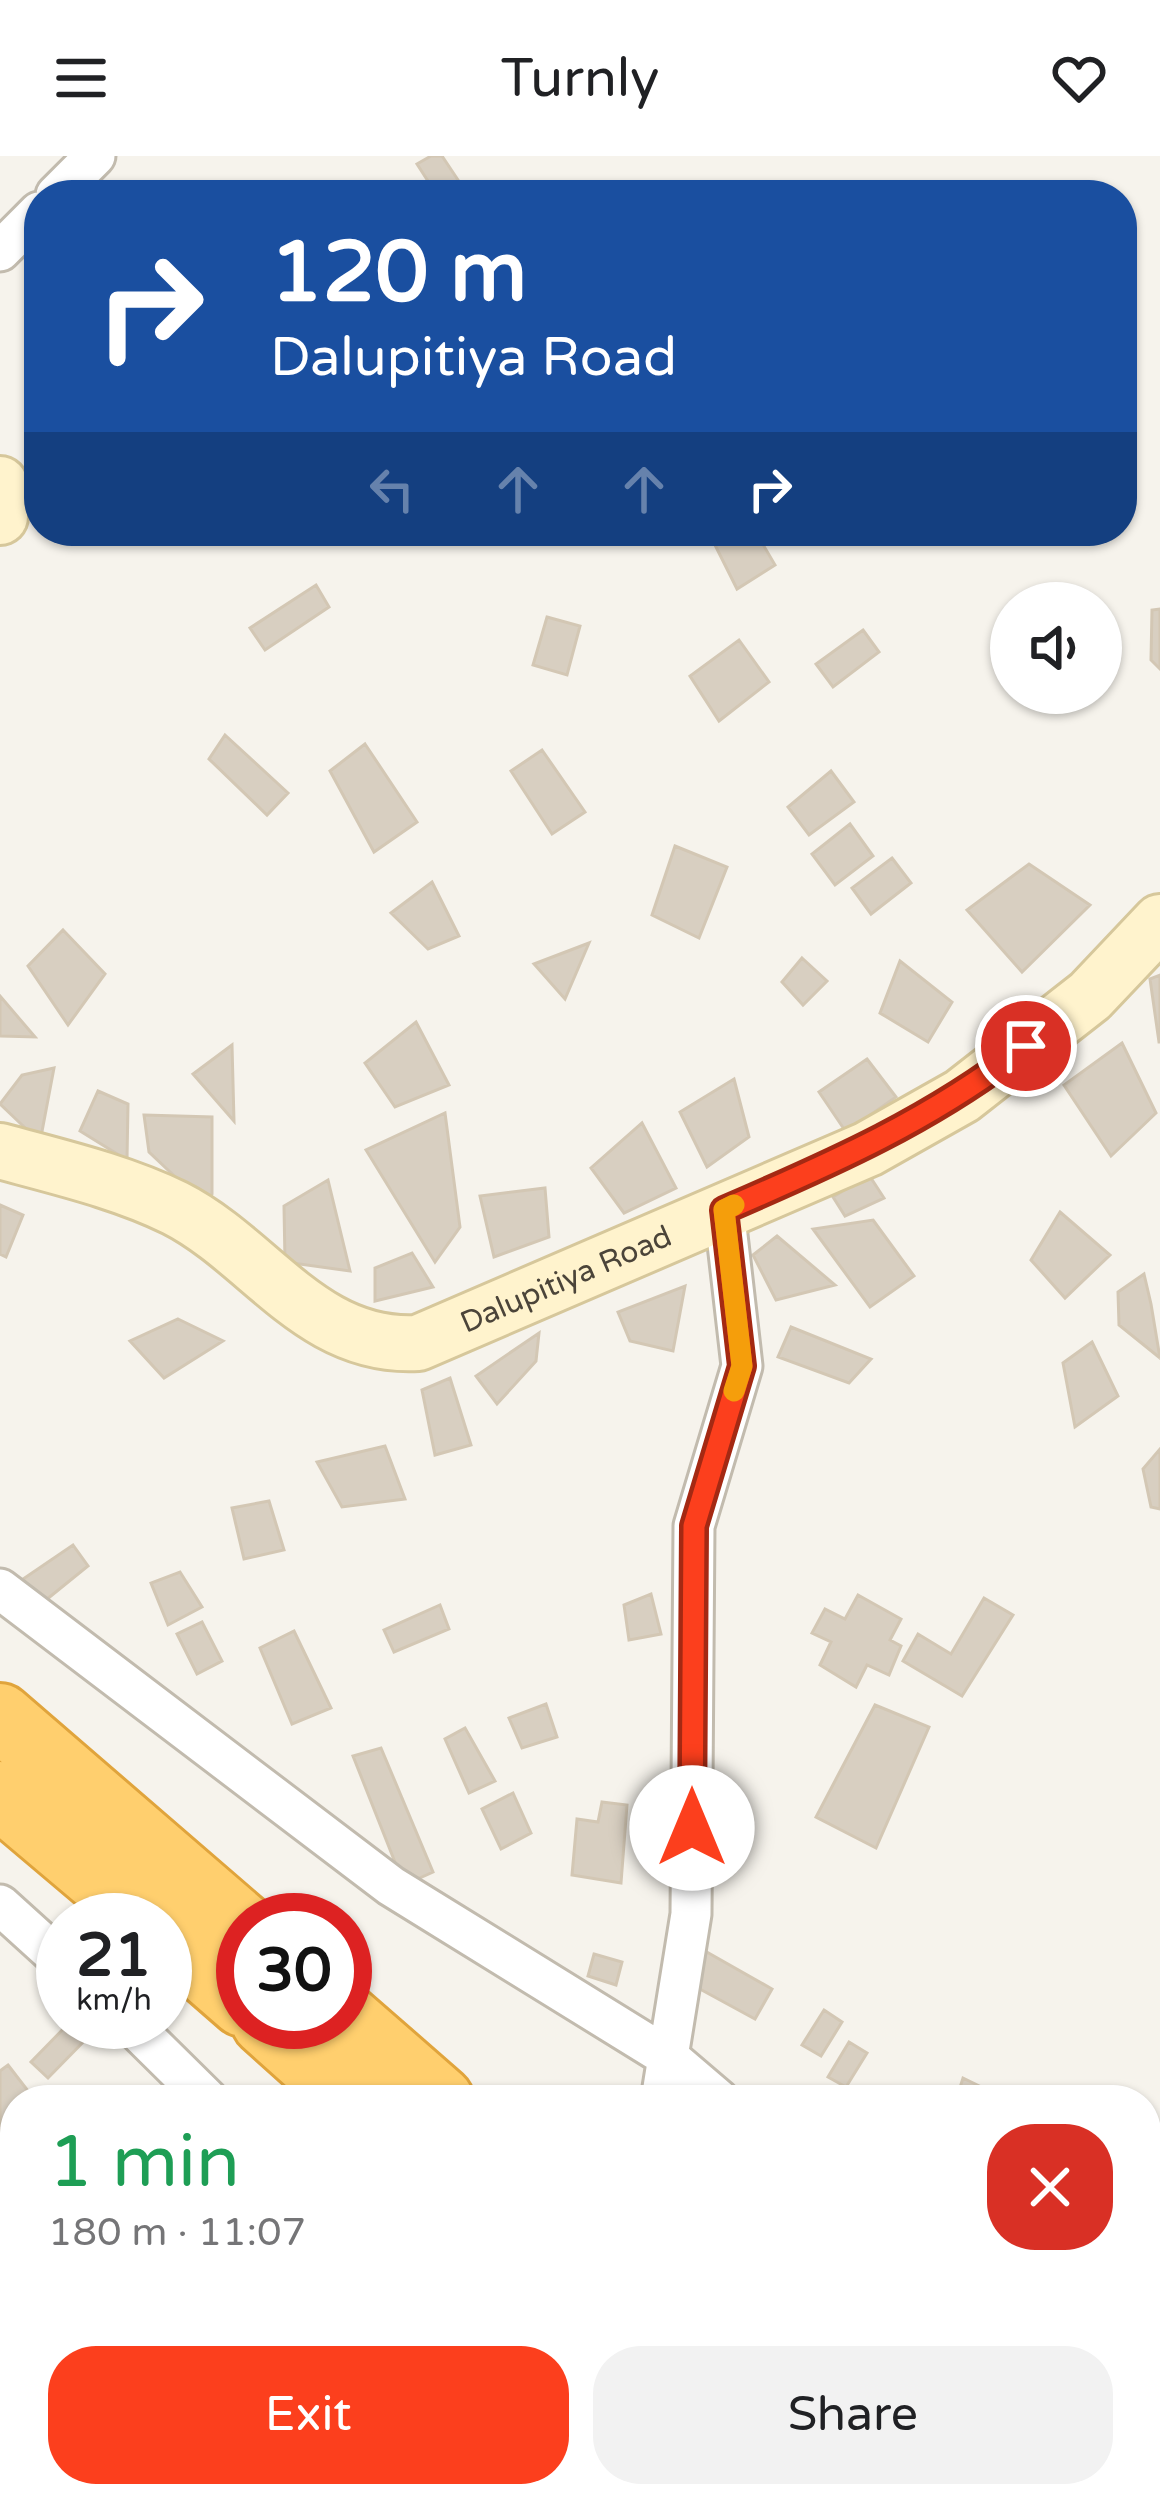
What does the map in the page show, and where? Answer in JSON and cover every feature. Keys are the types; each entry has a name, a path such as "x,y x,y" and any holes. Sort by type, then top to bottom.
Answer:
{"highway":[{"path":"0,1717 216,1904"},
{"path":"0,1795 116,1893"},
{"path":"192,1959 216,1979"},
{"path":"372,2041 423,2085"},
{"path":"295,2049 335,2085"}],"street":[{"path":"71,180 95,156"},
{"path":"0,251 24,227"},
{"path":"0,484 0,517"},
{"name":"Dalupitiya Road","path":"0,1150 110,1182 178,1210 342,1330 378,1345 418,1343 868,1149 962,1096 1090,996 1160,922"},
{"path":"665,2085 692,1914 694,1526 742,1366 724,1210"},
{"path":"0,1589 391,1886 671,2060 701,2085"},
{"path":"0,1905 36,1938"},
{"path":"156,2049 193,2085"}],"building":[{"path":"442,156 458,180 427,180 417,164"},
{"path":"716,546 764,546 775,565 737,589"},
{"path":"316,585 329,607 265,650 250,628"},
{"path":"1160,609 1160,669 1151,660 1152,610"},
{"path":"547,617 580,626 567,675 533,665"},
{"path":"863,630 879,652 833,687 816,664"},
{"path":"739,640 769,682 719,721 690,676"},
{"path":"225,735 288,793 267,815 209,759"},
{"path":"365,744 417,822 374,852 330,771"},
{"path":"542,750 585,812 552,834 511,771"},
{"path":"831,771 854,802 809,835 788,807"},
{"path":"850,824 873,856 835,885 812,854"},
{"path":"675,846 727,867 699,938 652,915"},
{"path":"892,858 911,883 871,914 852,888"},
{"path":"1029,864 1090,905 1022,972 967,910"},
{"path":"432,882 459,936 428,949 391,913"},
{"path":"63,930 105,974 68,1025 28,966"},
{"path":"589,943 565,999 534,964"},
{"path":"802,958 827,981 803,1005 782,982"},
{"path":"900,961 952,1002 928,1042 880,1013"},
{"path":"1160,975 1160,1042 1159,1042 1150,979"},
{"path":"0,996 35,1037 0,1036"},
{"path":"416,1022 449,1085 395,1107 365,1063"},
{"path":"1122,1043 1156,1113 1111,1156 1064,1085"},
{"path":"232,1045 234,1121 193,1074"},
{"path":"867,1059 896,1097 846,1132 819,1092"},
{"path":"54,1068 40,1142 0,1104 22,1075"},
{"path":"734,1079 749,1137 707,1167 680,1112"},
{"path":"98,1091 128,1104 127,1160 80,1131"},
{"path":"445,1113 460,1227 435,1262 366,1150"},
{"path":"144,1115 212,1117 212,1194 204,1204 149,1152"},
{"path":"642,1123 676,1188 624,1213 591,1168"},
{"path":"869,1175 884,1198 845,1216 833,1197"},
{"path":"328,1180 350,1271 285,1262 284,1206"},
{"path":"545,1188 549,1237 494,1257 480,1196"},
{"path":"0,1205 23,1215 6,1257 0,1254"},
{"path":"1060,1212 1110,1255 1065,1298 1031,1260"},
{"path":"873,1220 914,1276 870,1307 813,1229"},
{"path":"777,1236 835,1285 776,1300 753,1255"},
{"path":"412,1253 433,1287 375,1301 375,1268"},
{"path":"1144,1274 1160,1358 1119,1325 1118,1292"},
{"path":"685,1286 673,1351 630,1341 618,1312"},
{"path":"178,1319 223,1341 164,1378 130,1341"},
{"path":"791,1327 871,1359 849,1383 778,1357"},
{"path":"539,1333 536,1361 497,1404 476,1376"},
{"path":"1092,1342 1118,1396 1075,1427 1063,1363"},
{"path":"450,1378 471,1445 435,1455 422,1390"},
{"path":"385,1446 405,1499 342,1507 317,1462"},
{"path":"1160,1449 1160,1509 1151,1507 1143,1469"},
{"path":"269,1501 284,1550 244,1559 232,1508"},
{"path":"73,1545 88,1566 41,1604 23,1579"},
{"path":"180,1572 202,1607 168,1625 151,1583"},
{"path":"651,1594 661,1634 629,1640 624,1605"},
{"path":"858,1595 901,1619 890,1640 901,1646 889,1675 867,1665 856,1687 820,1665 831,1642 812,1633 825,1609 845,1619"},
{"path":"984,1598 1013,1615 962,1696 903,1661 918,1634 951,1654"},
{"path":"440,1605 449,1629 394,1652 384,1630"},
{"path":"202,1622 222,1661 197,1674 177,1634"},
{"path":"294,1631 331,1708 292,1724 260,1648"},
{"path":"546,1704 557,1737 522,1748 509,1718"},
{"path":"875,1705 929,1727 876,1848 816,1817"},
{"path":"465,1728 495,1781 469,1793 445,1739"},
{"path":"381,1748 433,1872 404,1885 353,1756"},
{"path":"513,1793 531,1833 501,1849 482,1809"},
{"path":"602,1802 627,1805 621,1883 572,1875 577,1819 598,1822"},
{"path":"705,1951 772,1989 755,2019 687,1982"},
{"path":"594,1954 622,1962 616,1985 588,1976"},
{"path":"824,2010 842,2022 821,2056 802,2045"},
{"path":"849,2042 867,2053 847,2085 828,2077"},
{"path":"44,2049 76,2049 48,2078 31,2062"},
{"path":"8,2065 23,2085 0,2085 0,2071"}],"slow traffic":[{"path":"734,1205 724,1210 742,1366 734,1391"}],"route":[{"path":"692,1828 694,1526 742,1366 724,1210 868,1149 962,1096 1026,1046"}]}
